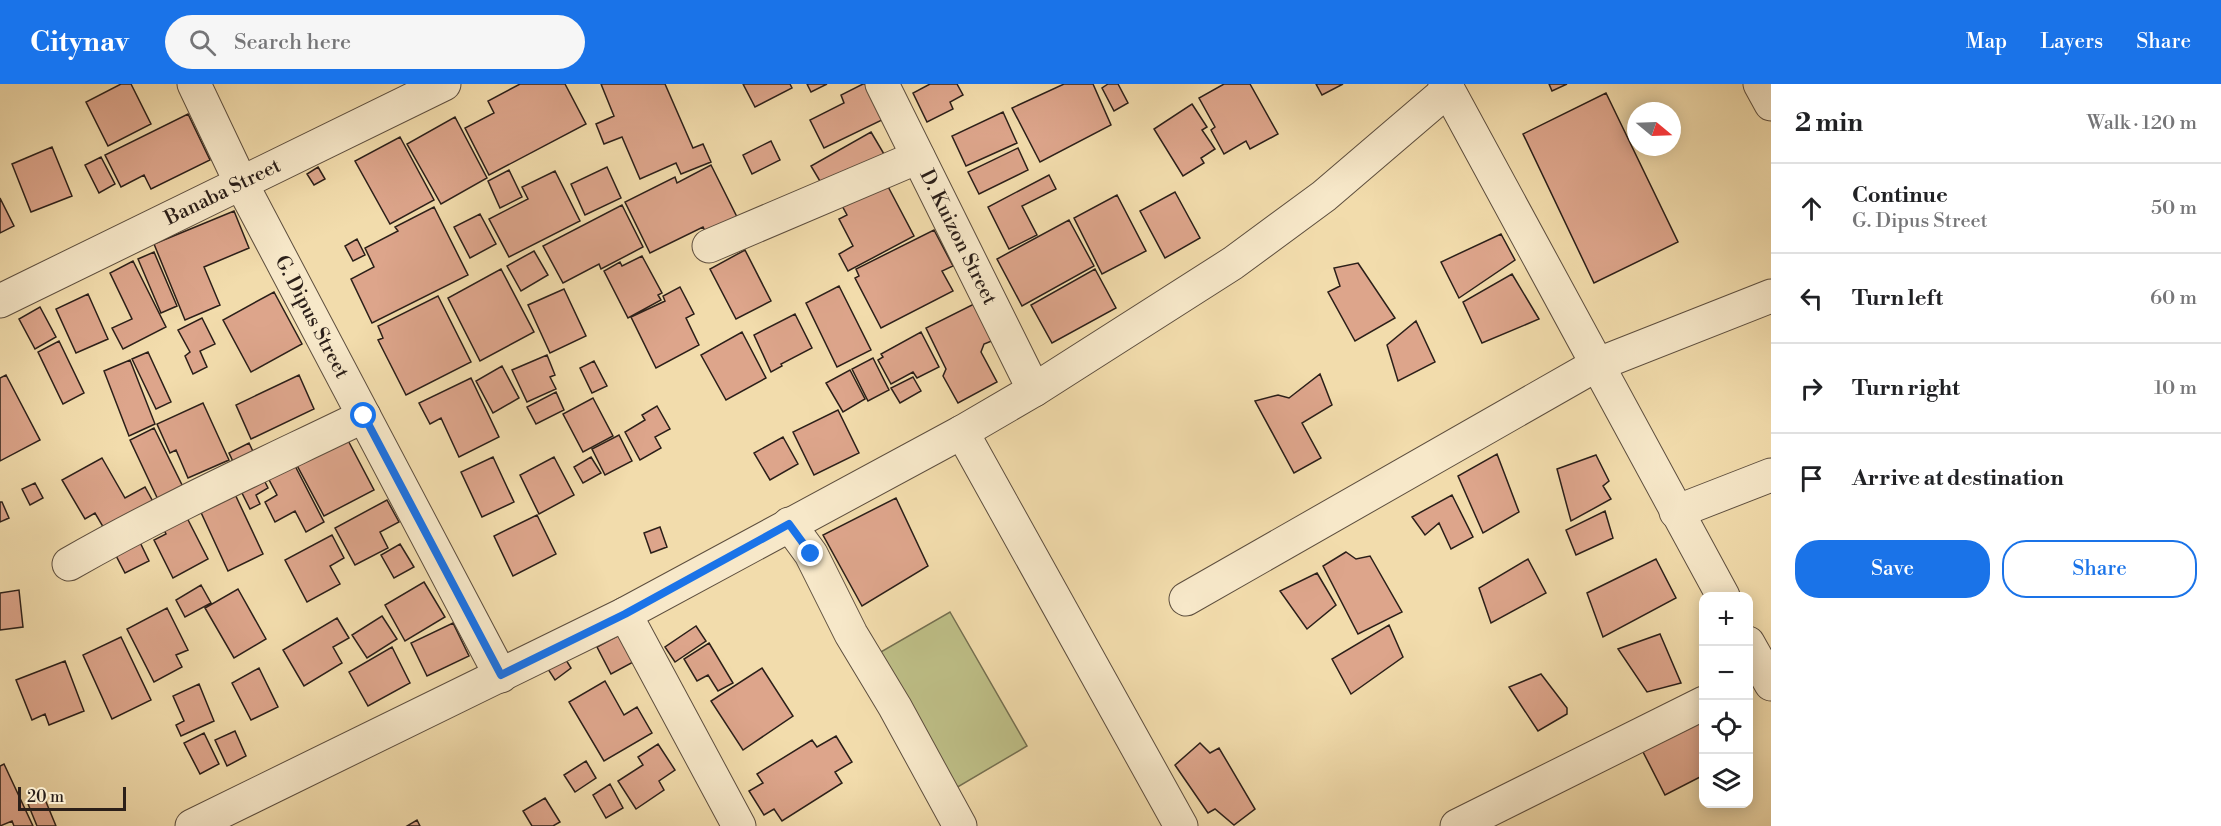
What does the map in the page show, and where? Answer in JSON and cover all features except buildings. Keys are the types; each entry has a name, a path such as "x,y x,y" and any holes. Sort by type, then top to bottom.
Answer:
{"street":[{"name":"G. Dipus Street","path":"194,84 242,183 501,675"},
{"name":"Banaba Street","path":"0,301 444,84"},
{"name":"D. Kuizon Street","path":"882,84 1034,390"},
{"path":"1760,84 1771,104"},
{"path":"192,826 625,614 962,432 1034,390 1251,249 1324,196 1447,87 1720,592"},
{"path":"709,246 918,157"},
{"path":"1186,599 1596,365 1771,296"},
{"path":"69,564 126,531 364,416"},
{"path":"962,432 1181,826"},
{"path":"1676,512 1771,475"},
{"path":"789,524 811,554 851,634 895,707 960,826"},
{"path":"625,614 740,826"},
{"path":"1750,646 1761,679"},
{"path":"1457,826 1699,705"}],"green space":[{"path":"950,612 1027,746 956,788 879,653"}],"route":[{"path":"364,416 501,675 625,614 789,524 811,554"}]}
